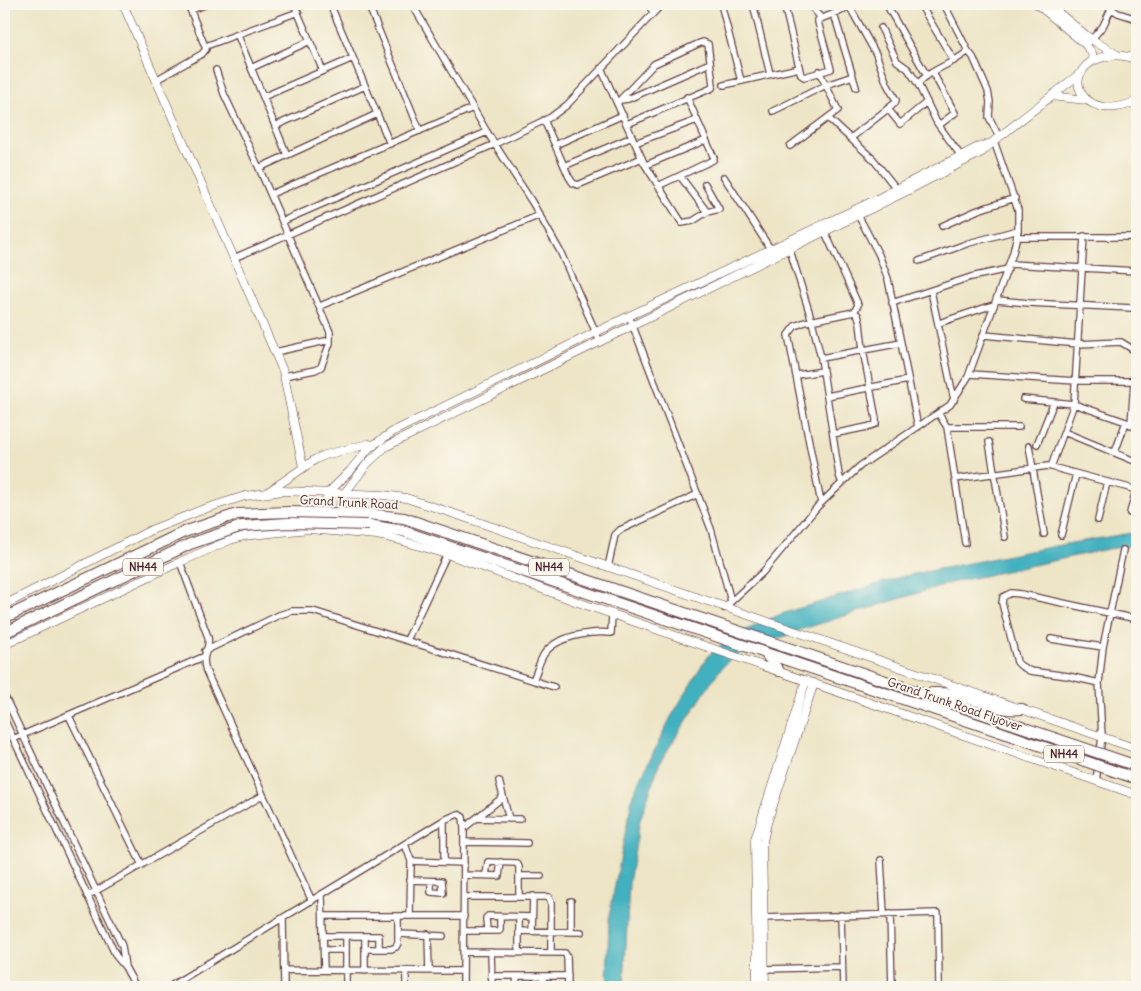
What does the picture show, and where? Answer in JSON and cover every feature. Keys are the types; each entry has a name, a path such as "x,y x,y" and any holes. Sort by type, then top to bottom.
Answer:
{"highway":[{"name":"Grand Trunk Road","path":"4,618 184,532 237,514 288,512 368,514 404,518 921,692"},
{"name":"Grand Trunk Road","path":"4,633 190,544 242,526 288,523 369,525 403,531 765,653"},
{"path":"765,653 779,671"},
{"name":"Grand Trunk Road Flyover","path":"765,653 1137,778"},
{"path":"921,692 950,694 994,706 1014,710 1022,709"},
{"name":"Grand Trunk Road Flyover","path":"921,692 1137,766"}],"street":[{"path":"123,4 275,352 284,376 303,467"},
{"path":"156,80 205,52 206,46 188,4"},
{"path":"191,10 207,4"},
{"path":"294,4 323,71"},
{"path":"330,4 390,144"},
{"path":"368,4 420,131"},
{"path":"412,4 487,132 540,214 560,251 600,342"},
{"path":"648,4 653,12"},
{"path":"234,258 495,144 544,120 567,105 662,4"},
{"path":"722,4 741,81"},
{"path":"753,4 770,74"},
{"path":"784,4 802,77 832,68 818,22 820,18"},
{"path":"809,4 820,18"},
{"path":"886,4 927,76"},
{"path":"920,4 954,61"},
{"path":"724,608 763,572 821,503 842,483 860,466 950,405 970,374 1009,266 1017,233 1018,210 989,117 990,102 988,91 973,56 968,51 944,4"},
{"path":"1037,4 1086,46 1092,53 1094,61"},
{"path":"1048,4 1092,39 1118,55 1136,60"},
{"path":"1104,4 1111,9 1137,19"},
{"path":"820,18 834,14 849,6 876,54 887,84 896,100 888,109 851,138"},
{"path":"1086,46 1103,26 1111,9"},
{"path":"206,46 238,36 298,12"},
{"path":"834,14 856,87"},
{"path":"881,28 897,61 909,70 939,125 961,156"},
{"path":"238,36 287,155"},
{"path":"251,68 310,41"},
{"path":"618,102 654,64 700,43 706,42 708,44 712,88 627,124"},
{"path":"918,84 927,76 968,51"},
{"path":"333,530 344,494 367,464 384,449 788,246 982,152 1098,58 1118,55"},
{"path":"263,97 353,58"},
{"path":"618,102 710,63"},
{"path":"601,68 646,166 682,222 693,222 707,212 719,208 705,184"},
{"path":"724,85 799,68"},
{"path":"216,70 224,94 271,194 329,326 330,340 321,367 284,376"},
{"path":"790,146 828,118 838,108 819,71"},
{"path":"1082,72 1078,86 1086,100"},
{"path":"933,73 955,113 939,125"},
{"path":"773,112 826,85 852,76"},
{"path":"275,126 365,86"},
{"path":"1051,96 1086,100 1112,109 1127,106 1137,101"},
{"path":"658,186 714,160 687,98"},
{"path":"888,109 900,124 927,102"},
{"path":"271,194 473,108"},
{"path":"259,168 377,114"},
{"path":"555,145 623,116"},
{"path":"828,118 873,159 899,192"},
{"path":"544,120 564,166 573,183 578,185 642,158"},
{"path":"636,144 697,120"},
{"path":"282,222 487,132"},
{"path":"564,166 632,137"},
{"path":"646,166 706,140"},
{"path":"314,530 329,492 373,444 394,431 629,316 772,250 825,232 858,216 961,156 995,140"},
{"path":"680,176 707,212"},
{"path":"724,177 772,250"},
{"path":"942,226 984,207 1015,198"},
{"path":"320,306 540,214"},
{"path":"858,216 885,269 918,427"},
{"path":"821,503 788,335 795,326 805,322 854,312 858,305 825,232"},
{"path":"919,261 969,243 1017,233 1137,237"},
{"path":"1051,467 1074,404 1084,236"},
{"path":"788,246 812,321 821,358 839,475 842,483"},
{"path":"892,303 1009,266 1137,271"},
{"path":"931,291 954,400"},
{"path":"939,323 995,303 1132,308"},
{"path":"833,434 876,424 860,322 854,312"},
{"path":"629,316 711,529 731,601"},
{"path":"984,335 1078,344 1121,342 1136,352 1128,423 1116,452"},
{"path":"275,352 330,340"},
{"path":"821,358 901,343"},
{"path":"797,375 823,371"},
{"path":"970,374 1076,381 1133,381"},
{"path":"827,396 908,380"},
{"path":"469,394 473,404"},
{"path":"1023,399 1074,404 1137,428"},
{"path":"1037,444 1054,402"},
{"path":"938,413 947,427 965,543"},
{"path":"947,427 1019,426"},
{"path":"1064,432 1137,462"},
{"path":"989,442 1005,537"},
{"path":"267,493 303,467 325,455 373,444 384,449"},
{"path":"1029,446 1044,534"},
{"path":"955,479 1051,467 1136,490 1130,513"},
{"path":"1061,535 1076,474"},
{"path":"1098,520 1107,482"},
{"path":"4,605 151,530 225,501 244,496 283,491 383,495 406,498 1137,748"},
{"path":"608,567 615,536 620,530 698,494"},
{"path":"4,645 180,562 244,536 333,530 396,539 446,554 612,614 1137,795"},
{"path":"1096,780 1102,737 1099,683 1103,648 1123,550"},
{"path":"407,640 446,554"},
{"path":"180,562 208,637 209,642 204,654 206,671 312,901"},
{"path":"56,579 71,612"},
{"path":"1099,683 1068,676 1030,671 1021,666 1017,662 1002,600 1008,594 1021,594 1137,619"},
{"path":"13,740 204,654 279,615 302,610 319,612 554,687"},
{"path":"534,680 544,654 551,646 567,639 597,632 611,633 612,614"},
{"path":"1051,639 1103,648"},
{"path":"764,987 762,846 810,682"},
{"path":"757,987 754,839 810,682"},
{"path":"4,695 122,946 125,967"},
{"path":"69,716 142,865"},
{"path":"4,719 116,956 125,967 136,987"},
{"path":"33,781 43,776"},
{"path":"499,781 508,819"},
{"path":"87,896 262,796"},
{"path":"464,828 503,797"},
{"path":"169,987 444,820 461,814 464,819 463,987"},
{"path":"477,818 520,819"},
{"path":"444,820 444,861"},
{"path":"56,830 66,826"},
{"path":"464,842 527,843"},
{"path":"404,844 411,861 410,916"},
{"path":"881,860 892,987"},
{"path":"411,861 464,863"},
{"path":"486,875 487,862 518,864 519,896"},
{"path":"464,875 499,876 501,862"},
{"path":"519,876 541,876"},
{"path":"410,880 431,881"},
{"path":"322,894 324,970"},
{"path":"532,932 533,896"},
{"path":"464,897 547,896 551,898 551,952"},
{"path":"571,901 571,932"},
{"path":"763,918 938,913 939,987"},
{"path":"841,915 843,987"},
{"path":"323,916 464,916"},
{"path":"365,949 391,949 396,947 398,916"},
{"path":"487,931 487,917 532,918"},
{"path":"464,931 500,931 500,917"},
{"path":"519,917 519,953"},
{"path":"284,918 284,987"},
{"path":"519,931 581,932"},
{"path":"398,934 443,936"},
{"path":"428,934 429,971"},
{"path":"323,936 379,936 379,949"},
{"path":"346,936 346,987"},
{"path":"365,936 365,971"},
{"path":"324,950 346,950"},
{"path":"464,952 563,953 566,955 568,987"},
{"path":"491,952 492,987"},
{"path":"764,969 842,967"},
{"path":"284,970 463,971"},
{"path":"406,971 406,987"},
{"path":"491,976 568,976"},
{"path":"516,976 516,987"},
{"path":"543,976 543,987"}],"green space":[{"path":"520,979 540,979 540,987 520,987"}],"water":[{"path":"1137,532 1137,545 1108,549 950,583 803,629 741,653 728,661 716,675 660,762 640,820 629,883 624,987 607,987 609,916 633,794 671,717 710,654 733,636 781,614 904,576 1060,545"}]}
